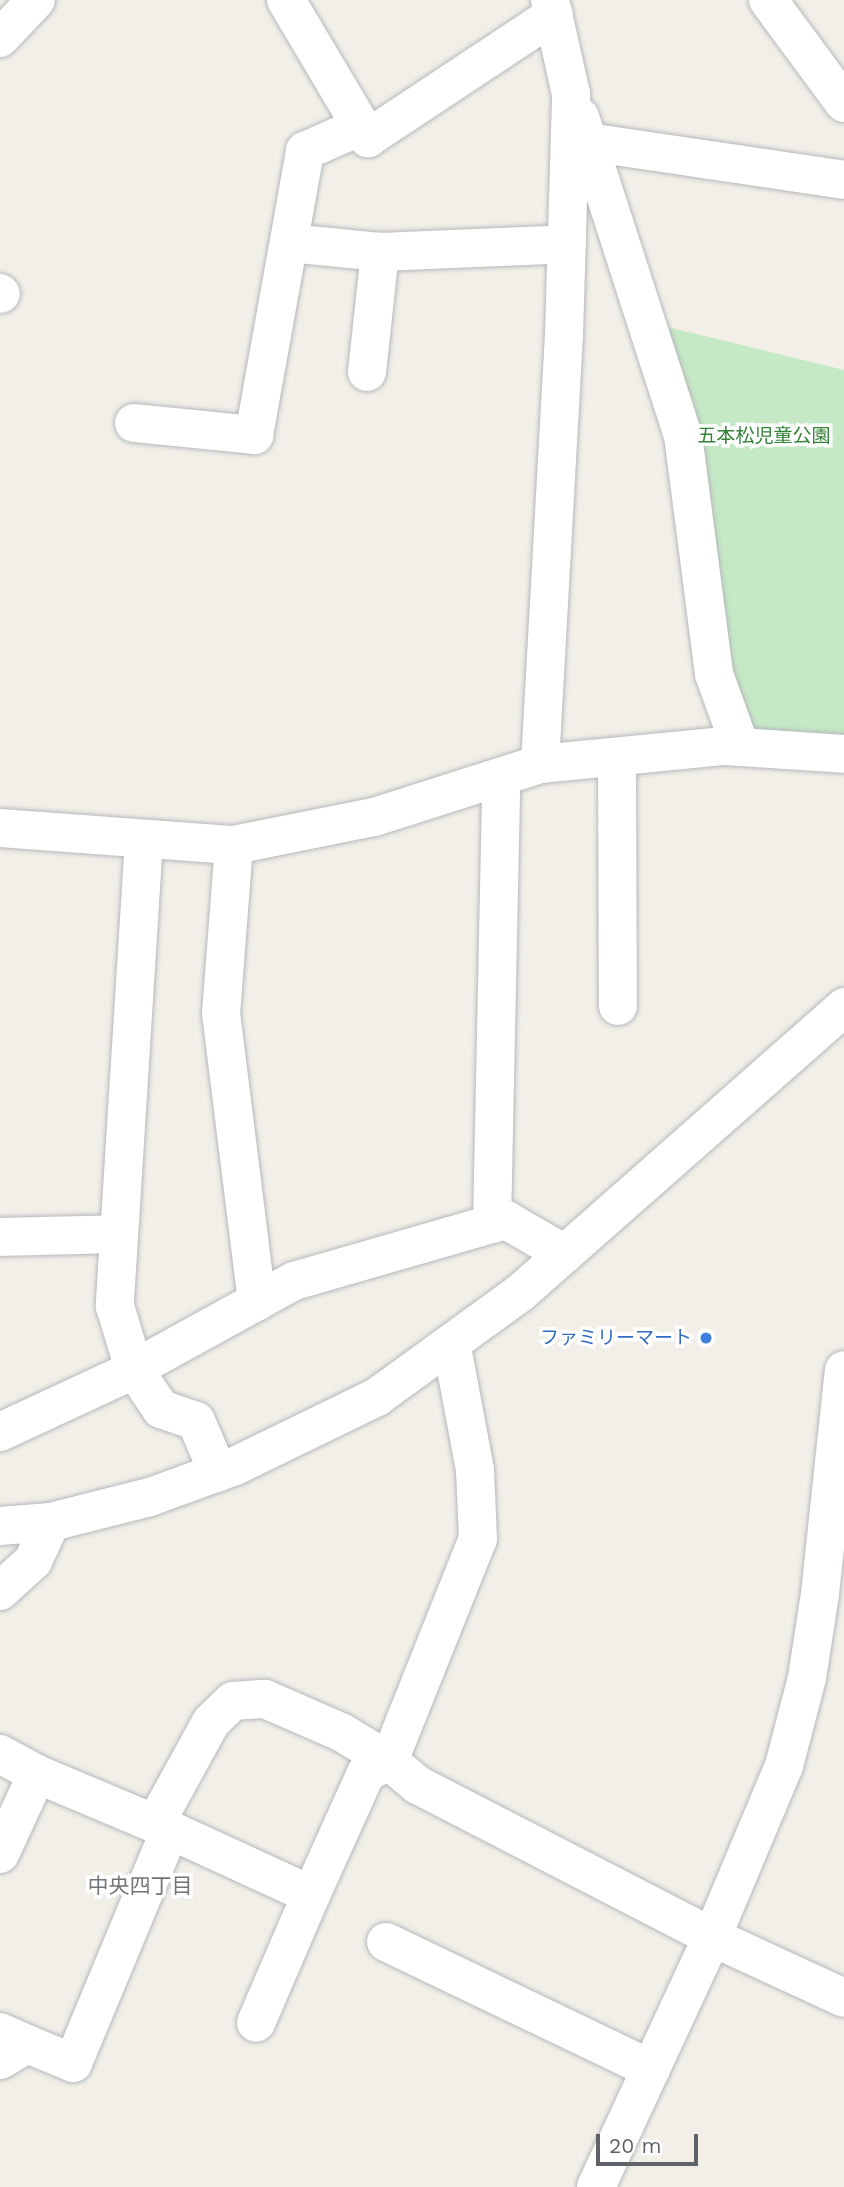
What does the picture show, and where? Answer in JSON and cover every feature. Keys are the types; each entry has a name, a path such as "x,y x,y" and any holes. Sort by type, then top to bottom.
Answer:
{"street":[{"path":"0,38 36,0"},
{"path":"286,0 368,138 552,4 571,94 567,244 540,764"},
{"path":"768,0 844,103"},
{"path":"567,76 683,435 714,674 740,747"},
{"path":"134,423 254,435 305,151 362,126"},
{"path":"588,142 844,180"},
{"path":"289,243 380,252 567,244"},
{"path":"367,372 380,252"},
{"path":"0,828 144,841 234,845 374,817 540,764 740,747 844,754"},
{"path":"617,757 618,1006"},
{"path":"492,1224 502,777"},
{"path":"144,841 115,1306 134,1369 161,1409 196,1421 218,1472"},
{"path":"234,845 221,1013 257,1302"},
{"path":"0,1526 51,1522 150,1497 218,1472 377,1397 452,1347 565,1254 844,1006"},
{"path":"0,1432 134,1369 294,1281 506,1220 565,1254"},
{"path":"0,1237 119,1234"},
{"path":"256,2023 366,1773 389,1761 478,1539 475,1470 452,1347"},
{"path":"597,2187 712,1937 784,1766 807,1678 844,1370"},
{"path":"0,1591 33,1561 51,1522"},
{"path":"9,2046 73,2063 163,1827 211,1722 233,1701 265,1699 341,1732 389,1761 418,1785 712,1937 844,1998"},
{"path":"0,1754 37,1774 163,1827 311,1895"},
{"path":"0,1854 37,1774"},
{"path":"386,1942 651,2069"}],"green space":[{"name":"五本松児童公園","path":"643,321 844,370 844,754 740,746"}],"place":[{"name":"ファミリーマート","path":"706,1338"}],"district":[{"name":"中央四丁目","path":"140,1886"}]}
